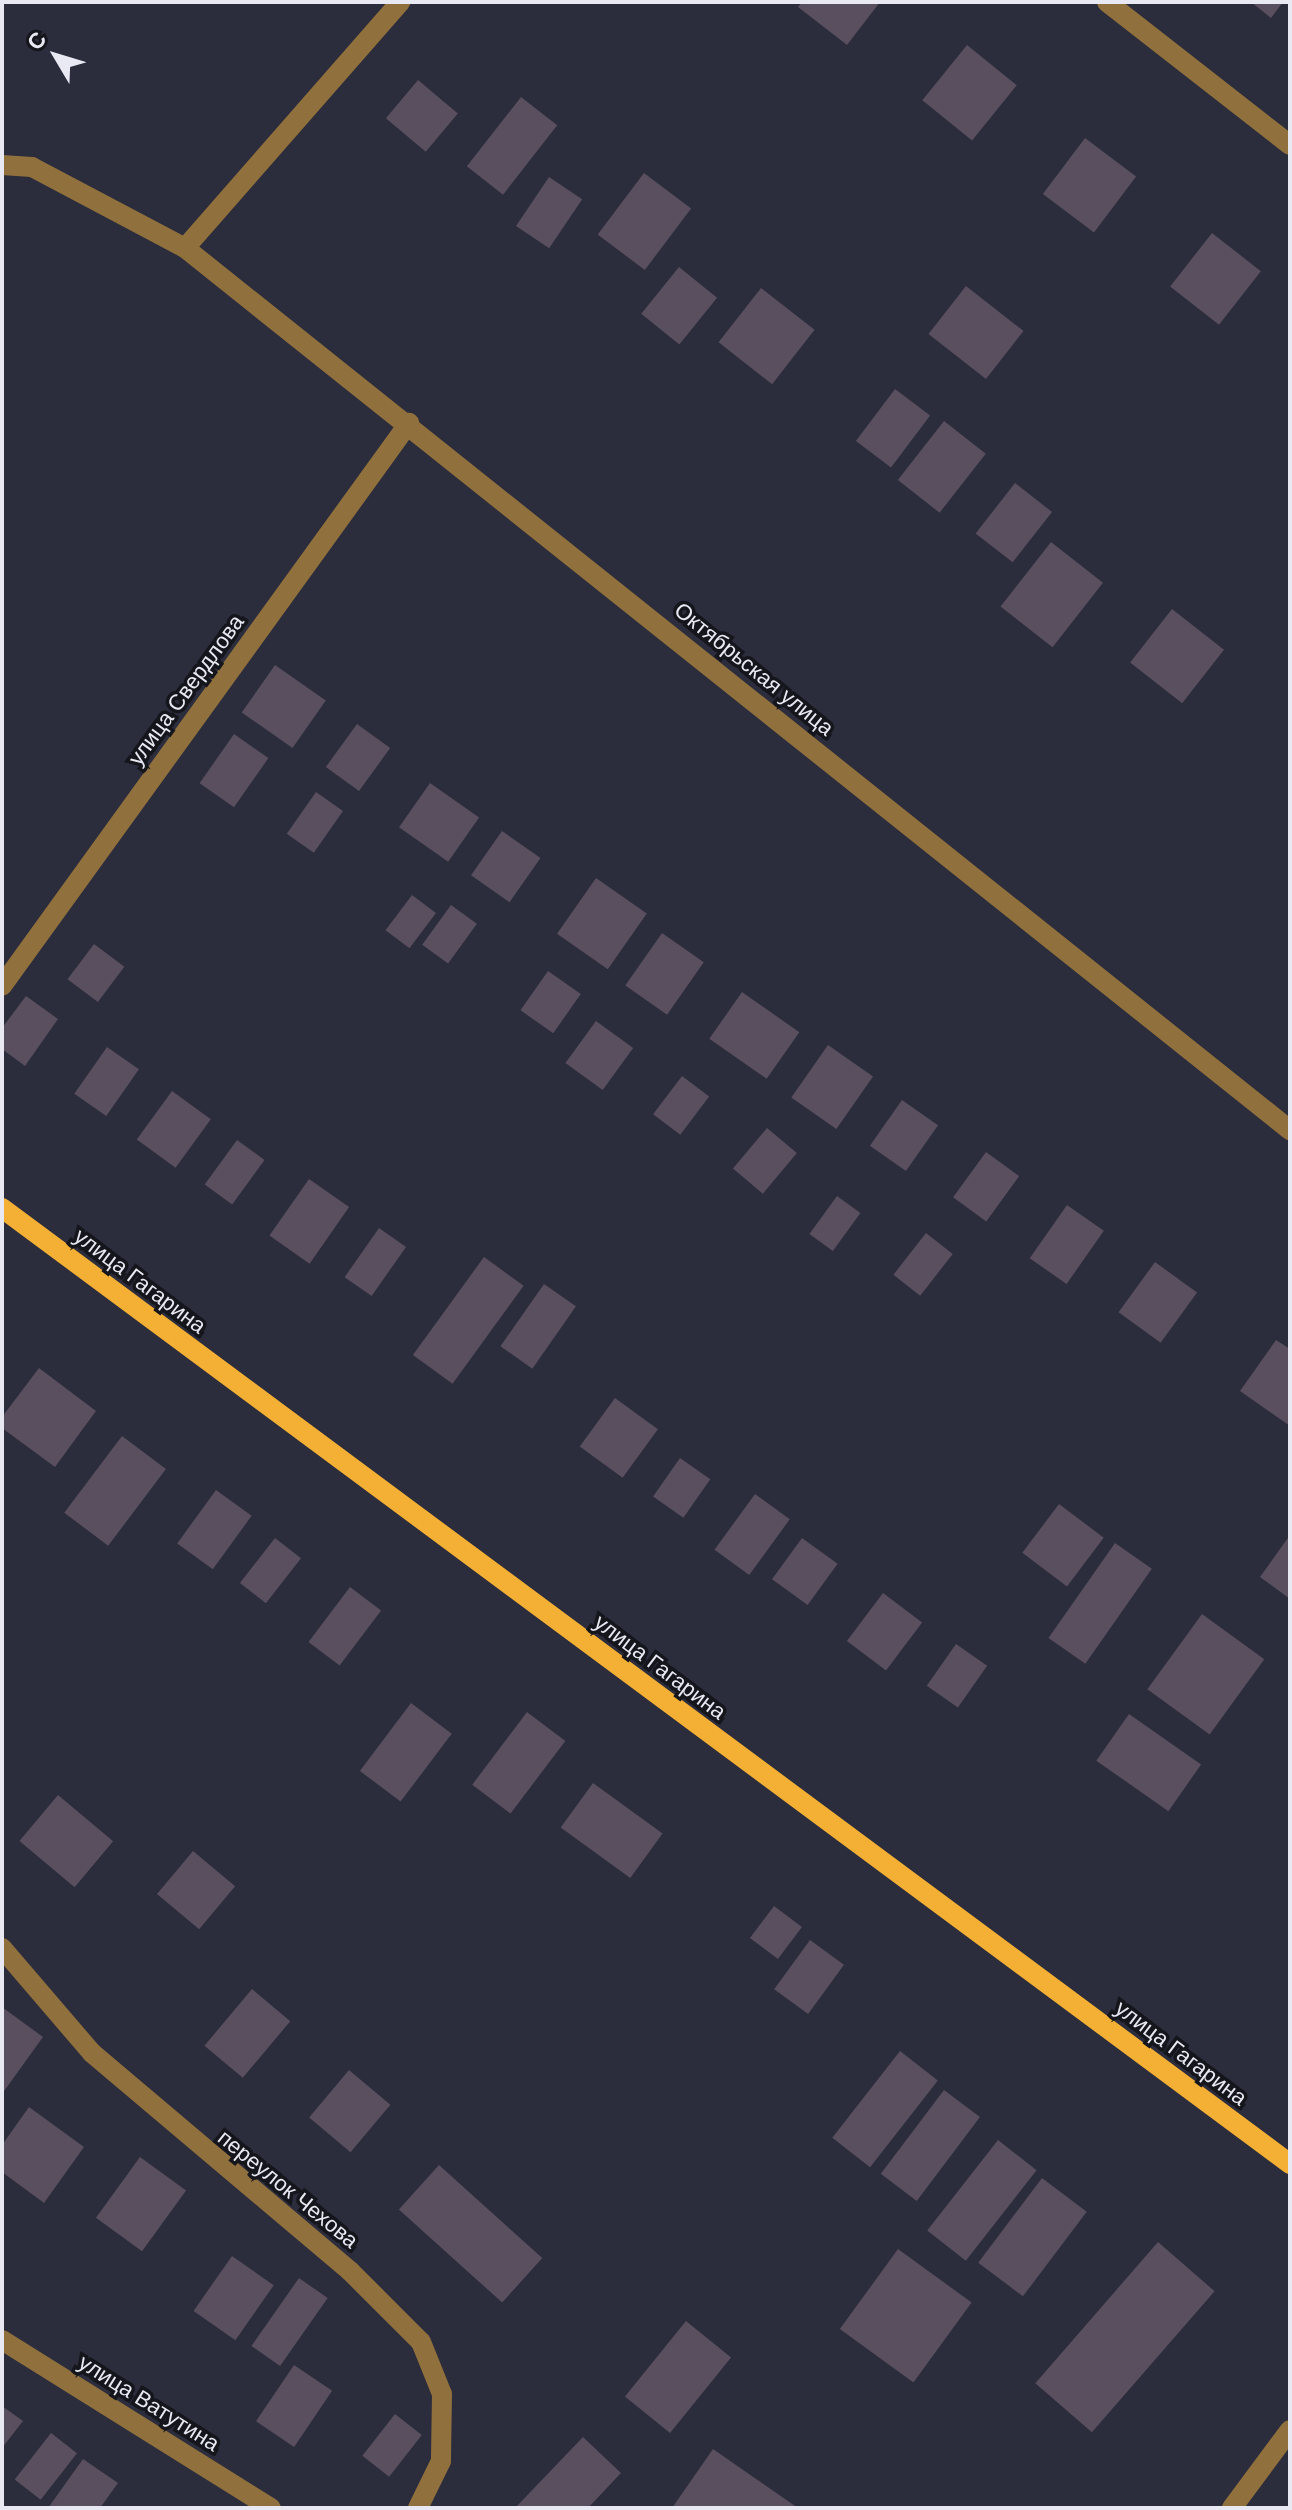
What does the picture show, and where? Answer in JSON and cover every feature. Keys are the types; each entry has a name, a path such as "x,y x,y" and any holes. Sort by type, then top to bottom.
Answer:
{"main road":[{"name":"улица Гагарина","path":"2,1208 1288,2158"}],"street":[{"path":"185,248 400,2"},
{"path":"1107,2 1290,145"},
{"name":"Октябрьская улица","path":"2,165 32,167 185,248 409,423 1290,1130"},
{"name":"улица Свердлова","path":"2,986 409,423"},
{"name":"переулок Чехова","path":"2,1948 92,2053 350,2271 421,2342 442,2407 441,2461 418,2508"},
{"name":"улица Ватутина","path":"2,2340 271,2508"},
{"path":"1232,2508 1290,2430"}],"building":[{"path":"802,2 880,2 847,45 798,7"},
{"path":"1251,2 1283,2 1271,18"},
{"path":"967,45 1017,85 972,140 922,100"},
{"path":"418,80 458,113 426,152 386,118"},
{"path":"521,97 557,125 503,195 467,166"},
{"path":"1085,138 1136,177 1094,232 1043,194"},
{"path":"644,173 691,209 645,270 598,234"},
{"path":"549,177 582,199 549,248 516,226"},
{"path":"1212,233 1261,271 1219,325 1170,287"},
{"path":"679,267 717,298 679,344 641,314"},
{"path":"966,286 1024,331 986,379 928,334"},
{"path":"761,288 815,330 772,384 719,342"},
{"path":"895,389 930,415 891,467 856,441"},
{"path":"944,421 986,454 940,513 898,480"},
{"path":"1015,483 1052,512 1013,562 976,533"},
{"path":"1051,542 1103,583 1053,647 1001,607"},
{"path":"1172,609 1224,650 1182,703 1130,663"},
{"path":"275,665 326,701 293,748 242,713"},
{"path":"357,724 390,748 359,791 326,767"},
{"path":"234,734 268,758 234,807 200,783"},
{"path":"430,783 479,817 448,862 399,827"},
{"path":"316,792 343,811 314,853 287,834"},
{"path":"502,831 541,858 510,902 471,875"},
{"path":"596,878 647,914 608,969 557,934"},
{"path":"412,895 436,913 409,948 386,930"},
{"path":"451,905 477,924 448,963 422,945"},
{"path":"662,933 704,962 667,1015 625,985"},
{"path":"94,944 124,967 98,1002 68,979"},
{"path":"548,971 581,994 553,1033 520,1010"},
{"path":"742,992 799,1032 767,1079 709,1039"},
{"path":"26,996 58,1019 25,1066 2,1049 2,1028"},
{"path":"596,1021 633,1048 603,1090 565,1063"},
{"path":"828,1045 873,1077 836,1129 791,1097"},
{"path":"107,1047 139,1069 106,1116 74,1094"},
{"path":"682,1076 709,1096 680,1135 653,1114"},
{"path":"172,1091 211,1119 176,1168 137,1140"},
{"path":"902,1100 938,1125 906,1171 870,1146"},
{"path":"767,1128 797,1153 763,1194 733,1169"},
{"path":"237,1140 265,1160 232,1204 205,1184"},
{"path":"986,1152 1019,1176 986,1221 953,1197"},
{"path":"309,1179 349,1207 310,1264 269,1236"},
{"path":"837,1196 860,1213 833,1251 809,1234"},
{"path":"1067,1205 1104,1231 1067,1284 1030,1258"},
{"path":"379,1228 406,1247 372,1296 345,1277"},
{"path":"926,1233 953,1254 920,1296 893,1275"},
{"path":"484,1257 524,1286 453,1384 413,1355"},
{"path":"1155,1262 1197,1293 1161,1343 1119,1312"},
{"path":"544,1284 576,1306 532,1369 500,1346"},
{"path":"1276,1340 1290,1349 1290,1426 1240,1391"},
{"path":"39,1368 96,1411 55,1467 2,1428 2,1417"},
{"path":"615,1398 658,1429 623,1478 580,1447"},
{"path":"122,1436 166,1469 108,1546 64,1513"},
{"path":"680,1458 710,1479 683,1518 653,1497"},
{"path":"216,1490 252,1516 213,1569 177,1543"},
{"path":"755,1494 790,1519 749,1575 714,1550"},
{"path":"1059,1504 1104,1538 1067,1586 1022,1553"},
{"path":"1290,1535 1290,1599 1260,1577"},
{"path":"275,1538 301,1558 266,1603 240,1583"},
{"path":"802,1538 838,1564 808,1605 772,1579"},
{"path":"1115,1543 1152,1569 1085,1664 1048,1638"},
{"path":"350,1587 381,1610 340,1666 308,1642"},
{"path":"883,1593 922,1622 886,1670 847,1641"},
{"path":"1202,1614 1264,1659 1210,1734 1147,1689"},
{"path":"956,1644 987,1666 958,1708 927,1686"},
{"path":"411,1703 452,1734 401,1802 360,1771"},
{"path":"527,1712 565,1741 511,1814 472,1785"},
{"path":"1129,1714 1201,1764 1168,1811 1096,1761"},
{"path":"593,1783 663,1834 630,1878 561,1827"},
{"path":"58,1795 113,1841 75,1887 19,1841"},
{"path":"193,1851 235,1886 199,1929 157,1894"},
{"path":"774,1906 802,1927 778,1959 750,1938"},
{"path":"810,1940 844,1965 808,2014 774,1989"},
{"path":"252,1989 290,2021 243,2078 204,2046"},
{"path":"2,2007 43,2037 2,2094"},
{"path":"900,2051 938,2081 870,2167 832,2138"},
{"path":"349,2070 390,2105 351,2152 309,2117"},
{"path":"944,2090 980,2117 917,2201 881,2174"},
{"path":"29,2107 84,2147 44,2203 2,2172 2,2145"},
{"path":"998,2140 1037,2170 966,2261 927,2231"},
{"path":"140,2157 186,2191 142,2251 96,2218"},
{"path":"439,2165 542,2258 502,2303 399,2210"},
{"path":"1042,2178 1087,2212 1023,2296 978,2263"},
{"path":"1158,2242 1215,2291 1092,2432 1035,2383"},
{"path":"898,2249 972,2302 913,2383 840,2329"},
{"path":"232,2256 274,2285 235,2340 194,2311"},
{"path":"299,2278 328,2298 280,2366 251,2346"},
{"path":"686,2321 731,2358 670,2433 625,2396"},
{"path":"294,2365 332,2391 294,2447 256,2421"},
{"path":"2,2406 23,2421 2,2448"},
{"path":"395,2414 422,2435 389,2477 362,2456"},
{"path":"51,2433 77,2453 41,2500 15,2479"},
{"path":"583,2437 621,2473 588,2508 515,2508"},
{"path":"713,2449 798,2508 672,2508"},
{"path":"83,2459 118,2483 100,2508 48,2508"}]}
